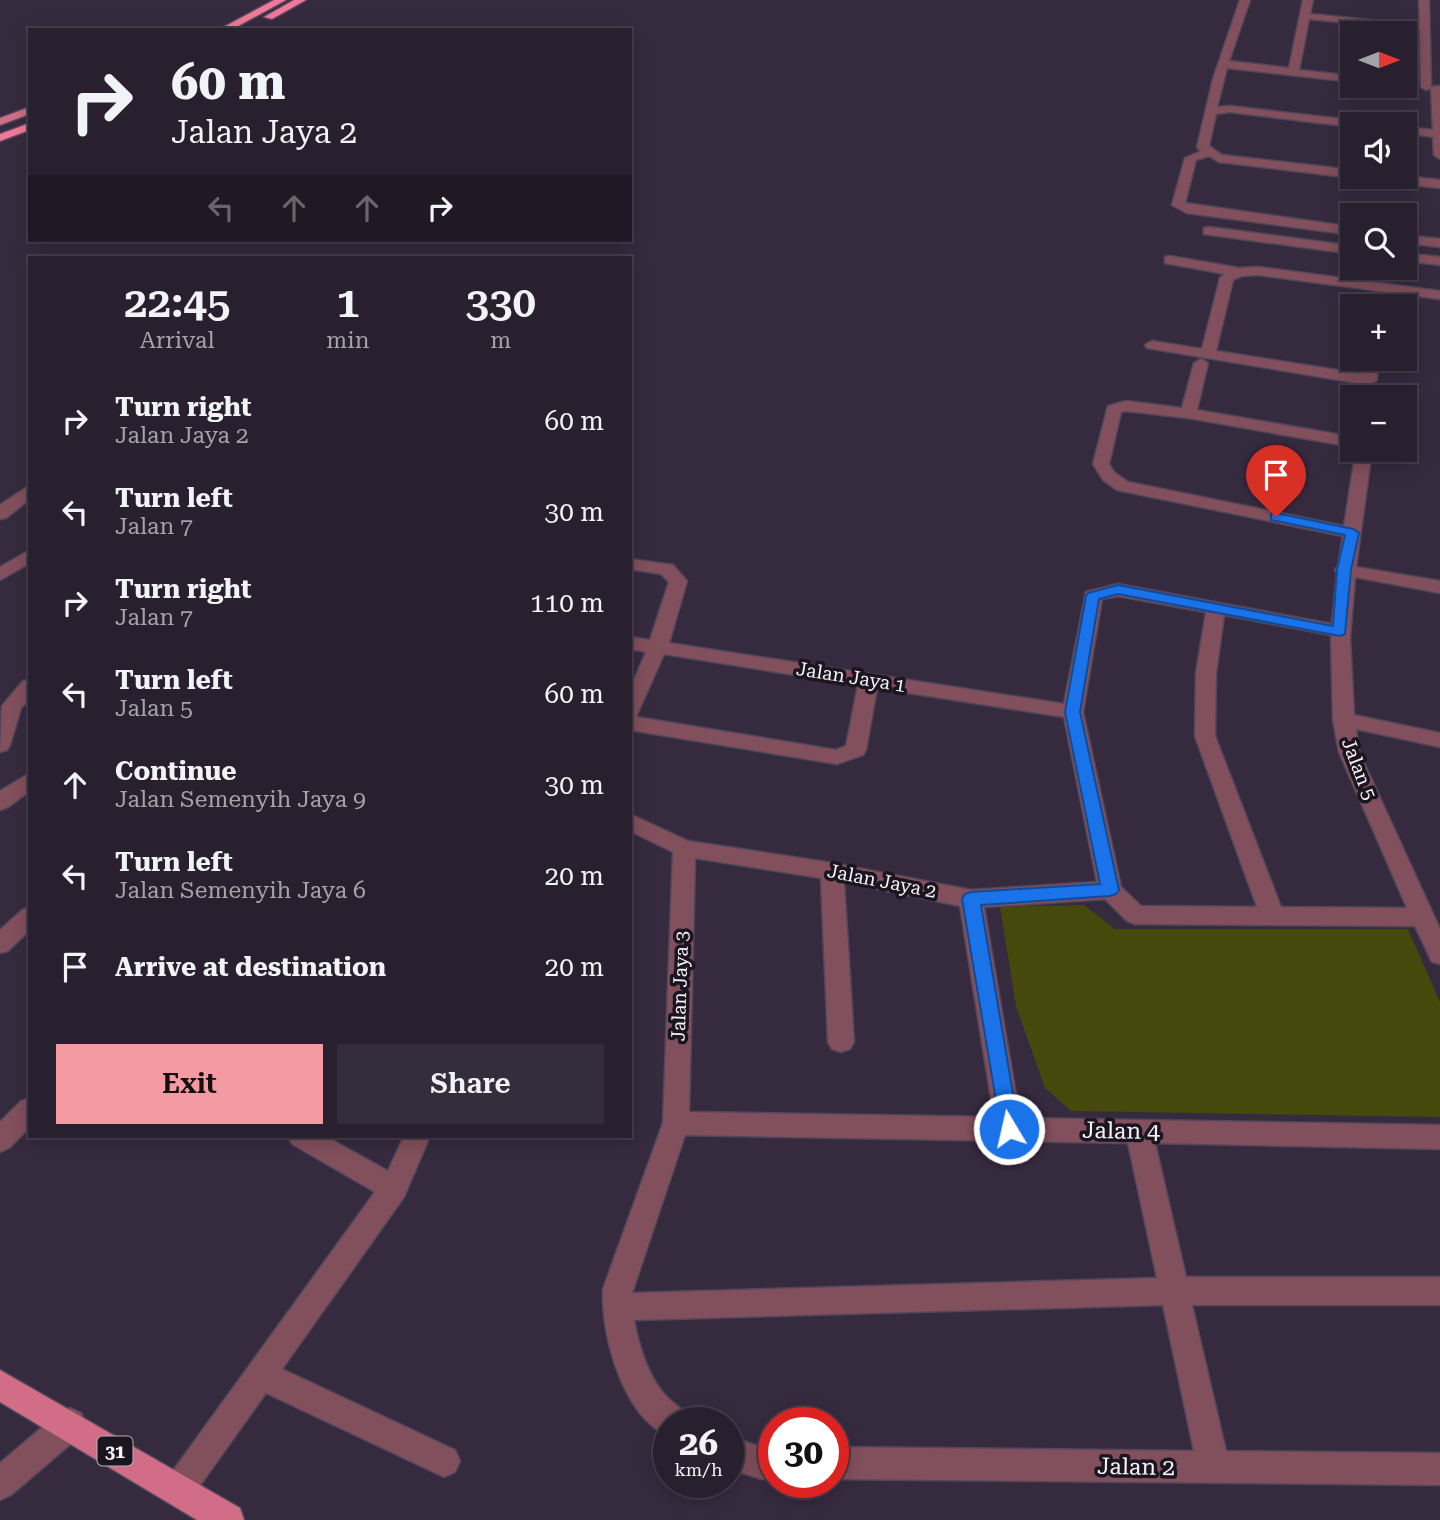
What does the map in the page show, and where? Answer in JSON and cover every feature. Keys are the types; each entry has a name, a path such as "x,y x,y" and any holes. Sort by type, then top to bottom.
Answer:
{"highway":[{"path":"227,28 281,0"},
{"path":"249,28 301,0"},
{"path":"0,124 28,113"},
{"path":"0,138 28,127"}],"main road":[{"name":"31","path":"0,1385 70,1424 225,1519"}],"street":[{"path":"1245,0 1218,79 1203,147 1219,158 1340,172"},
{"path":"1293,73 1308,0"},
{"path":"1424,0 1429,87 1440,134 1440,155"},
{"path":"1305,16 1425,28"},
{"path":"1426,48 1440,49"},
{"path":"1224,64 1340,78"},
{"path":"1211,111 1230,108 1340,122"},
{"path":"1417,131 1440,134"},
{"path":"1210,152 1191,158 1178,205 1207,212 1340,230"},
{"path":"1417,181 1440,184"},
{"path":"1209,231 1340,248"},
{"path":"1417,240 1440,243"},
{"path":"1417,258 1440,261"},
{"path":"1170,260 1239,272 1258,271 1440,295"},
{"path":"1188,413 1227,278 1239,272"},
{"path":"1375,286 1375,294"},
{"path":"1152,345 1205,359 1347,385"},
{"path":"1340,440 1188,413 1126,406 1114,409 1101,464 1109,476 1123,486 1353,533"},
{"name":"Jalan 5","path":"1362,462 1353,533 1344,570 1340,631 1343,720 1349,752 1440,955"},
{"path":"0,514 28,492"},
{"path":"0,575 28,556"},
{"path":"632,564 667,569 678,581 658,646 632,707"},
{"path":"1344,570 1440,587"},
{"path":"1340,631 1118,590 1093,596 1073,712 1110,890 1135,915 1423,917"},
{"path":"1216,608 1206,673 1205,736 1272,915"},
{"name":"Jalan Jaya 1","path":"632,643 1073,712"},
{"path":"632,723 837,757 856,750 869,680"},
{"path":"0,745 12,706 28,688"},
{"path":"1343,720 1440,740"},
{"path":"0,802 28,781"},
{"name":"Jalan Jaya 2","path":"632,823 684,848 832,871 971,899 1110,890"},
{"name":"Jalan Jaya 3","path":"676,1123 684,848"},
{"path":"832,871 841,1042"},
{"path":"971,899 1009,1129"},
{"path":"0,944 28,918"},
{"path":"0,1140 28,1111"},
{"path":"655,1407 631,1362 616,1307 618,1289 676,1123"},
{"name":"Jalan 4","path":"676,1123 1440,1137"},
{"path":"1139,1132 1214,1468"},
{"path":"305,1138 394,1188"},
{"path":"178,1490 394,1188 416,1138"},
{"path":"616,1307 1175,1291 1440,1291"},
{"path":"261,1375 444,1461"},
{"path":"0,1484 70,1424"},
{"name":"Jalan 2","path":"849,1464 1440,1469"}],"green space":[{"path":"1084,905 1115,929 1408,929 1440,1002 1440,1117 1071,1111 1045,1088 1016,1006 1000,907"}],"route":[{"path":"1009,1129 971,899 1110,890 1073,712 1093,596 1118,590 1340,631 1344,570 1353,533 1276,517"}]}
